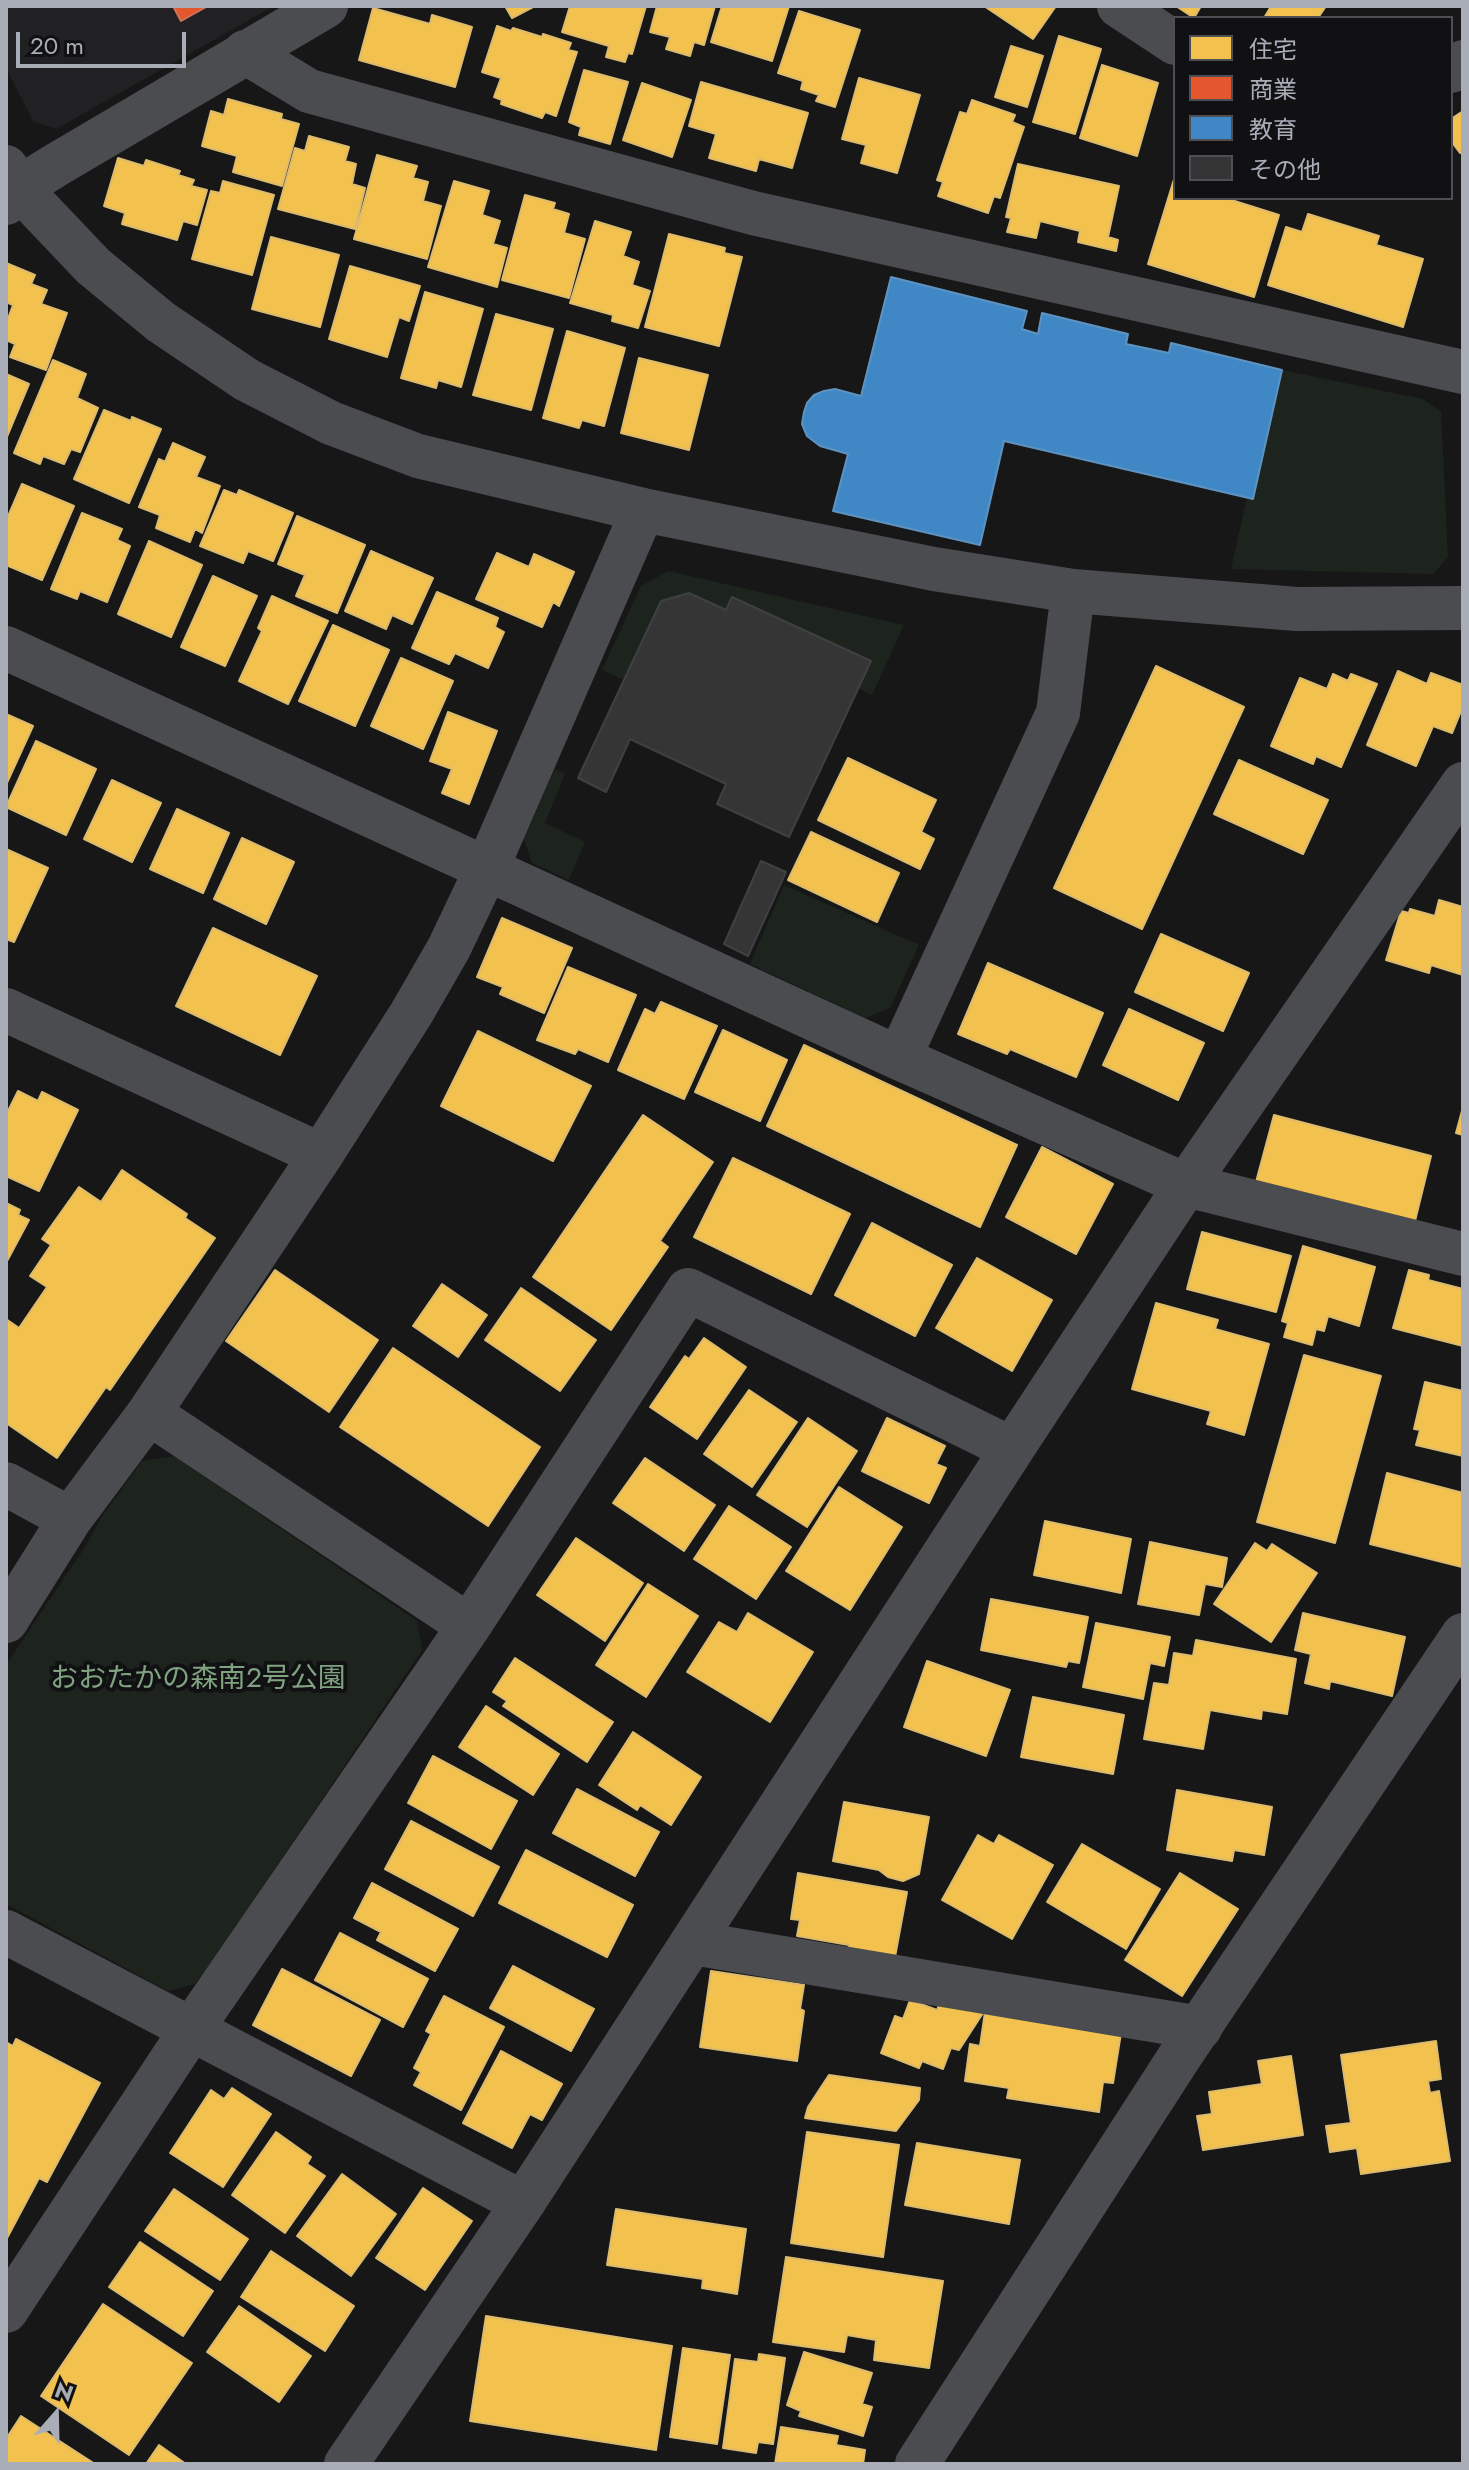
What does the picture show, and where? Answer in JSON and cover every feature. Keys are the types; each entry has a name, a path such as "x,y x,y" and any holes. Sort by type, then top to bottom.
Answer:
{"street":[{"path":"326,6 10,186 93,266 161,322 247,380 331,423 418,456 643,510 934,569 1073,591 1297,609 1463,608"},
{"path":"1119,6 1173,42"},
{"path":"245,52 309,91 753,213 1463,372"},
{"path":"6,1621 70,1519 149,1413 321,1155 419,1001 449,948 487,868 643,510"},
{"path":"899,1058 1058,713 1073,591"},
{"path":"6,648 899,1058 1186,1185 1463,1254"},
{"path":"355,2461 1186,1185 1463,784"},
{"path":"6,1010 321,1155"},
{"path":"6,2311 191,2030 469,1626 688,1290 1012,1449"},
{"path":"149,1413 469,1626"},
{"path":"6,1484 70,1519"},
{"path":"917,2464 1200,2028 1463,1635"},
{"path":"6,1932 523,2203"},
{"path":"693,1943 1200,2028"}],"shaded area":[{"path":"6,6 274,6 56,129 33,121 6,68"}],"green space":[{"path":"1282,370 1423,399 1441,412 1448,557 1433,574 1231,569 1247,498 1253,498"},
{"path":"668,571 904,625 872,695 732,598 726,610 689,593 661,601 624,680 602,670 641,586"},
{"path":"555,769 565,774 545,823 585,842 569,880 532,863 524,839"},
{"path":"784,885 919,945 890,1008 865,1018 750,964"},
{"name":"おおたかの森南2号公園","path":"174,1456 417,1621 422,1650 216,1957 195,1984 168,1991 6,1904 6,1665 101,1518 142,1461"}],"building: 住宅":[{"path":"505,6 535,6 512,18"},
{"path":"570,6 646,6 632,54 628,53 625,62 606,57 609,46 562,32"},
{"path":"657,6 715,6 704,45 694,42 690,56 666,49 670,37 650,32"},
{"path":"722,6 789,6 772,61 711,42"},
{"path":"984,6 1056,6 1033,39"},
{"path":"1176,6 1201,6 1195,16"},
{"path":"1268,6 1326,6 1319,16 1265,16 1270,8"},
{"path":"373,8 430,24 432,15 472,27 455,87 359,60"},
{"path":"799,11 860,30 835,107 816,101 819,95 801,89 803,81 778,73"},
{"path":"497,26 542,37 543,34 571,43 568,50 577,52 556,116 545,112 542,118 501,104 502,100 494,97 501,78 482,72"},
{"path":"1059,36 1101,49 1075,134 1033,122"},
{"path":"1011,46 1043,56 1027,107 995,97"},
{"path":"1102,65 1158,83 1137,156 1080,138"},
{"path":"584,70 628,82 610,144 579,135 581,127 569,122"},
{"path":"859,78 920,95 897,173 861,163 866,145 842,139"},
{"path":"701,82 808,113 792,168 759,159 756,171 709,158 716,134 689,126"},
{"path":"642,83 691,100 672,157 623,140"},
{"path":"228,99 282,114 281,119 299,124 282,186 233,172 237,156 202,146 211,111 224,115"},
{"path":"972,100 1015,115 1012,122 1024,127 1000,198 994,196 988,213 938,196 943,182 937,180 960,112 967,114"},
{"path":"1463,111 1463,152 1460,153 1453,144 1453,118"},
{"path":"309,136 349,147 345,161 356,164 352,184 365,188 355,229 278,209 295,148 305,151"},
{"path":"377,155 417,166 413,178 428,182 423,201 441,206 427,259 354,239"},
{"path":"118,158 144,166 146,160 180,171 178,175 194,180 191,186 207,190 197,225 183,221 177,240 122,224 125,213 104,206"},
{"path":"1018,164 1119,186 1108,237 1118,240 1116,251 1078,242 1080,231 1040,221 1036,238 1007,232 1011,218 1006,217"},
{"path":"223,181 274,195 252,275 192,259 211,191 220,193"},
{"path":"454,181 489,191 482,215 500,221 493,244 507,248 497,287 428,267"},
{"path":"1173,183 1173,200 1231,200 1279,215 1254,297 1148,264"},
{"path":"525,195 555,203 553,209 569,214 564,233 585,239 569,298 502,280"},
{"path":"1308,214 1379,236 1376,245 1423,259 1403,327 1268,285 1286,227 1302,232"},
{"path":"595,221 631,232 623,256 639,262 632,285 650,291 638,328 612,321 613,315 570,303"},
{"path":"669,234 725,248 724,253 742,257 719,346 645,327"},
{"path":"271,237 339,255 320,327 252,309"},
{"path":"6,263 35,275 31,284 47,290 41,304 67,313 46,370 10,357 15,344 6,340 6,324 13,305 6,302"},
{"path":"350,266 420,286 409,321 399,317 387,357 329,339"},
{"path":"425,292 483,309 461,387 438,380 436,388 401,378"},
{"path":"496,314 553,329 531,410 473,395"},
{"path":"567,331 625,348 604,426 582,420 579,428 543,418"},
{"path":"639,358 708,375 689,450 621,433"},
{"path":"53,360 86,374 77,398 98,408 80,452 71,449 64,464 43,456 40,464 14,453"},
{"path":"6,374 29,384 6,439"},
{"path":"104,410 161,429 129,503 74,479"},
{"path":"173,443 205,457 196,477 220,486 202,533 195,529 190,542 156,528 160,515 139,507 159,459 165,462"},
{"path":"22,484 74,506 42,580 6,565 6,521"},
{"path":"224,490 237,495 239,490 293,513 273,561 248,551 243,563 200,546"},
{"path":"82,513 122,529 117,540 130,546 107,602 80,591 77,599 51,589"},
{"path":"297,516 365,545 337,613 296,596 305,575 278,564"},
{"path":"149,541 202,565 171,637 118,614"},
{"path":"371,551 433,578 412,624 392,615 386,629 345,611"},
{"path":"497,553 529,567 534,554 574,572 559,606 553,602 542,627 476,599"},
{"path":"213,576 257,596 225,666 181,647"},
{"path":"437,592 498,618 495,627 504,632 488,668 455,653 449,664 412,648"},
{"path":"272,596 328,621 288,704 239,681 262,631 258,628"},
{"path":"333,625 389,650 355,726 299,701"},
{"path":"401,658 453,681 423,749 371,726"},
{"path":"1156,666 1244,707 1142,929 1054,888"},
{"path":"1398,671 1427,684 1431,673 1463,685 1463,706 1452,733 1433,726 1416,766 1367,745"},
{"path":"1333,674 1348,681 1351,674 1377,684 1341,767 1316,756 1313,764 1271,746 1300,678 1327,689"},
{"path":"448,712 497,731 469,804 442,793 452,769 430,761"},
{"path":"6,714 33,726 6,785"},
{"path":"36,741 96,769 66,835 6,807"},
{"path":"848,758 936,800 921,832 934,839 920,869 818,820"},
{"path":"1239,760 1328,800 1303,854 1214,814"},
{"path":"112,780 161,803 132,862 84,839"},
{"path":"177,809 229,833 203,893 150,869"},
{"path":"811,832 899,873 877,922 788,880"},
{"path":"242,838 294,862 266,924 214,899"},
{"path":"6,849 48,868 14,942 6,939"},
{"path":"1439,900 1463,907 1463,975 1431,965 1429,973 1386,960 1401,911 1409,913 1410,909 1435,916"},
{"path":"502,918 572,948 544,1013 500,994 503,987 477,977"},
{"path":"213,928 317,976 280,1055 176,1006"},
{"path":"1161,934 1249,973 1223,1031 1135,992"},
{"path":"988,963 1103,1013 1076,1077 1010,1049 1007,1054 958,1034"},
{"path":"568,967 636,995 608,1062 578,1049 575,1054 537,1040"},
{"path":"661,1002 717,1026 684,1099 618,1070 645,1009 655,1014"},
{"path":"1129,1009 1204,1043 1178,1100 1103,1065"},
{"path":"723,1030 787,1060 760,1121 695,1092"},
{"path":"478,1031 591,1086 553,1161 441,1106"},
{"path":"804,1045 1017,1145 980,1227 767,1126"},
{"path":"18,1091 38,1101 42,1092 78,1110 39,1191 6,1176 6,1115"},
{"path":"1463,1107 1463,1135 1456,1133"},
{"path":"643,1115 713,1162 660,1241 668,1247 611,1330 533,1277"},
{"path":"1274,1115 1431,1156 1414,1225 1256,1182"},
{"path":"1042,1147 1113,1184 1076,1254 1006,1217"},
{"path":"733,1158 850,1214 811,1294 694,1237"},
{"path":"122,1170 187,1214 185,1218 215,1238 110,1390 106,1387 57,1458 6,1423 6,1319 19,1328 47,1287 30,1276 51,1245 42,1239 79,1187 101,1202"},
{"path":"6,1203 20,1210 18,1215 29,1220 6,1263"},
{"path":"872,1223 952,1265 915,1336 835,1295"},
{"path":"1202,1232 1291,1256 1276,1312 1187,1289"},
{"path":"1303,1246 1375,1267 1359,1326 1328,1316 1324,1331 1316,1329 1312,1345 1284,1337 1288,1323 1282,1321"},
{"path":"977,1258 1052,1300 1012,1371 936,1328"},
{"path":"275,1270 378,1340 329,1412 226,1341"},
{"path":"1409,1270 1429,1275 1428,1280 1463,1289 1463,1346 1393,1328"},
{"path":"442,1284 487,1315 458,1357 413,1326"},
{"path":"521,1288 596,1340 560,1391 485,1340"},
{"path":"1156,1303 1218,1320 1215,1329 1269,1344 1244,1435 1207,1424 1211,1411 1132,1389"},
{"path":"704,1338 746,1367 697,1439 650,1407 685,1356 689,1359"},
{"path":"393,1348 540,1447 488,1526 340,1427"},
{"path":"1304,1355 1381,1376 1335,1543 1257,1522"},
{"path":"1425,1382 1463,1391 1463,1456 1416,1445 1420,1430 1414,1429"},
{"path":"749,1390 797,1422 752,1487 704,1454"},
{"path":"808,1418 857,1451 807,1527 757,1495"},
{"path":"887,1418 945,1446 936,1464 946,1468 929,1503 862,1471"},
{"path":"645,1458 715,1505 684,1551 613,1503"},
{"path":"1387,1473 1463,1493 1462,1567 1370,1544"},
{"path":"839,1487 902,1527 850,1610 786,1571"},
{"path":"729,1506 791,1547 756,1599 694,1559"},
{"path":"1045,1521 1131,1539 1121,1593 1034,1575"},
{"path":"576,1538 643,1583 605,1641 537,1595"},
{"path":"1150,1542 1227,1558 1222,1587 1205,1584 1199,1615 1138,1604"},
{"path":"1255,1543 1267,1551 1272,1544 1317,1573 1271,1642 1214,1604"},
{"path":"648,1584 698,1616 646,1697 596,1665"},
{"path":"991,1599 1088,1617 1079,1663 1068,1661 1066,1667 981,1650"},
{"path":"748,1613 813,1652 770,1722 687,1672 719,1622 737,1632"},
{"path":"1303,1613 1405,1637 1392,1696 1330,1681 1329,1689 1305,1683 1311,1654 1295,1650"},
{"path":"1096,1623 1170,1637 1164,1666 1150,1663 1143,1699 1083,1687"},
{"path":"1196,1640 1296,1659 1287,1714 1262,1710 1261,1719 1210,1710 1203,1749 1144,1739 1154,1683 1169,1685 1174,1653 1193,1656"},
{"path":"515,1658 613,1722 587,1762 503,1706 507,1701 493,1692"},
{"path":"927,1661 1010,1690 986,1756 904,1727"},
{"path":"1033,1697 1124,1715 1113,1774 1021,1757"},
{"path":"486,1706 559,1754 533,1795 459,1747"},
{"path":"633,1732 701,1777 671,1825 640,1805 637,1810 599,1785"},
{"path":"433,1756 517,1801 491,1849 408,1803"},
{"path":"577,1789 659,1832 635,1876 553,1833"},
{"path":"1177,1790 1272,1807 1264,1855 1234,1850 1232,1861 1167,1850"},
{"path":"844,1802 929,1817 919,1874 903,1881 888,1877 879,1870 833,1861"},
{"path":"411,1821 499,1867 473,1916 385,1869"},
{"path":"978,1835 994,1844 999,1835 1053,1865 1012,1939 942,1900"},
{"path":"1082,1844 1160,1889 1126,1949 1047,1902"},
{"path":"526,1850 633,1905 607,1957 499,1903"},
{"path":"798,1873 907,1892 895,1957 797,1936 800,1920 791,1919"},
{"path":"1180,1873 1238,1909 1182,1996 1125,1960"},
{"path":"372,1883 458,1929 435,1971 377,1940 381,1932 354,1918"},
{"path":"340,1933 428,1979 403,2027 315,1980"},
{"path":"513,1966 594,2009 571,2051 490,2008"},
{"path":"282,1969 380,2020 351,2076 253,2025"},
{"path":"711,1971 804,1985 797,2061 700,2047"},
{"path":"444,1996 504,2027 461,2110 414,2085 421,2072 414,2068 431,2034 426,2031"},
{"path":"910,2000 937,2010 940,2003 983,2013 959,2050 951,2048 943,2069 922,2061 919,2068 881,2053 895,2016 903,2019"},
{"path":"985,2012 1121,2033 1113,2083 1103,2082 1099,2112 1007,2098 1009,2088 965,2081 970,2044 980,2046"},
{"path":"16,2039 100,2083 47,2182 39,2178 6,2240 6,2042 13,2046"},
{"path":"1436,2041 1441,2079 1428,2081 1430,2093 1439,2091 1450,2161 1361,2174 1357,2148 1330,2152 1326,2126 1351,2123 1341,2055"},
{"path":"501,2051 562,2084 542,2120 530,2114 512,2148 463,2123"},
{"path":"1291,2056 1303,2135 1203,2150 1197,2116 1212,2114 1209,2092 1262,2084 1258,2061"},
{"path":"829,2075 920,2088 919,2100 896,2131 805,2118 808,2107"},
{"path":"232,2088 271,2114 223,2187 170,2153 211,2090 224,2099"},
{"path":"276,2132 311,2157 307,2164 325,2176 285,2233 232,2195"},
{"path":"807,2132 899,2145 883,2257 791,2243"},
{"path":"917,2143 1020,2160 1009,2224 905,2205"},
{"path":"342,2174 396,2214 351,2276 297,2236"},
{"path":"423,2188 472,2221 425,2290 376,2258"},
{"path":"174,2189 248,2239 220,2280 145,2231"},
{"path":"616,2209 746,2229 737,2294 702,2288 703,2279 607,2265"},
{"path":"140,2242 213,2291 183,2336 109,2287"},
{"path":"271,2251 354,2306 325,2351 241,2297"},
{"path":"786,2257 943,2281 929,2368 874,2360 876,2340 847,2335 844,2352 773,2342"},
{"path":"103,2304 192,2363 129,2455 41,2396"},
{"path":"239,2306 311,2356 279,2402 207,2352"},
{"path":"486,2316 672,2346 656,2450 470,2421"},
{"path":"683,2348 730,2355 717,2444 670,2437"},
{"path":"804,2352 872,2373 862,2404 872,2407 863,2436 799,2416 801,2411 787,2405"},
{"path":"759,2354 785,2358 773,2444 758,2442 756,2453 723,2448 735,2359 758,2362"},
{"path":"21,2416 95,2464 6,2464 6,2439"},
{"path":"781,2427 838,2436 836,2445 865,2450 863,2464 775,2464"},
{"path":"159,2445 186,2464 146,2464"}],"building: 商業":[{"path":"173,6 208,6 181,21"}],"building: 教育":[{"path":"891,277 1027,311 1022,329 1038,334 1042,313 1128,334 1126,344 1169,353 1171,343 1282,370 1253,499 1004,441 980,545 833,511 848,454 820,446 807,436 802,424 804,412 814,395 824,391 835,389 861,396"}],"building: その他":[{"path":"689,593 726,610 732,597 871,661 789,837 717,804 726,784 630,739 606,792 578,778 661,601"},
{"path":"761,861 786,872 748,956 724,944"}]}
